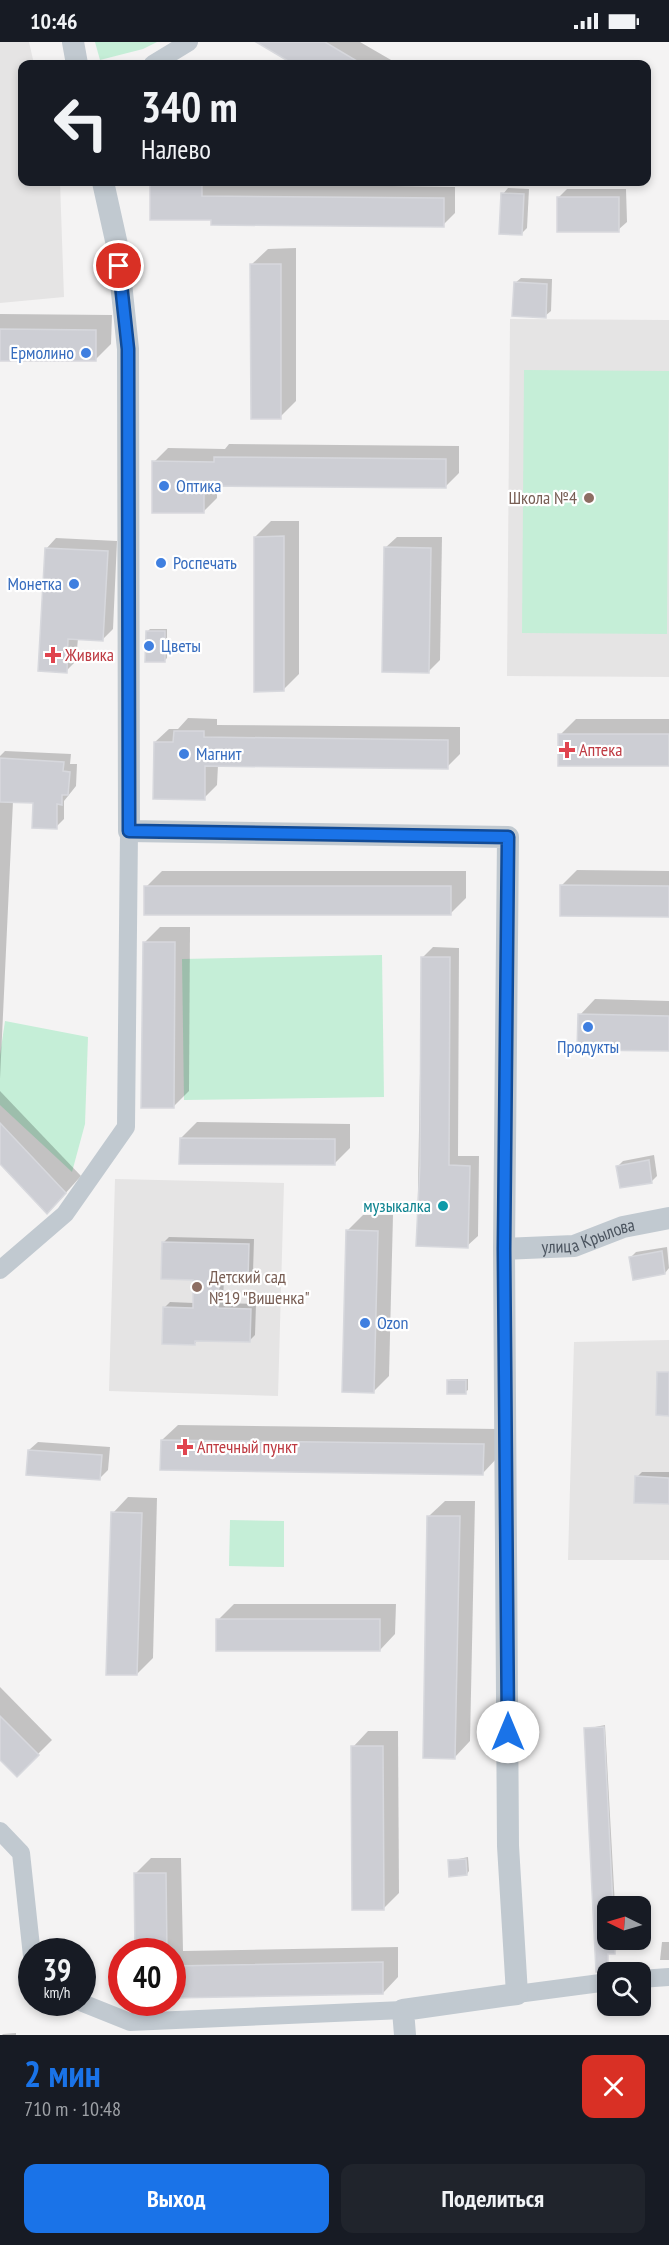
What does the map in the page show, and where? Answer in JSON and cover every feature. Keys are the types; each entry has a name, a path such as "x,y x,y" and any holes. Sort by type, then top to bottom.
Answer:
{"street":[{"path":"73,42 76,60"},
{"path":"160,60 189,42"},
{"path":"0,1270 65,1214 126,1127 129,831 128,349 117,245 104,186"},
{"path":"129,831 508,837 504,1249 508,1502 508,1846 517,1994"},
{"name":"улица Крылова","path":"504,1249 574,1246 623,1227 669,1218"},
{"path":"0,1831 21,1853 30,1938"},
{"path":"651,1978 669,1977"},
{"path":"96,2008 130,2022 403,2010 597,1983"},
{"path":"403,2010 405,2035"}],"shaded area":[{"path":"0,42 29,42 33,60 18,60 18,186 60,186 64,297 0,303"},
{"name":"Школа №4","path":"510,319 669,320 669,677 507,676"},
{"name":"Детский сад №19 \"Вишенка\"","path":"115,1179 284,1183 278,1396 109,1391"},
{"path":"669,1340 669,1560 568,1560 574,1342"}],"green space":[{"path":"95,42 157,42 143,49 100,60"},
{"name":"Школа №4","path":"524,370 669,371 667,634 522,633"},
{"path":"382,955 384,1097 184,1100 182,959"},
{"path":"5,1021 88,1037 85,1124 72,1172 0,1105 0,1055"},
{"path":"230,1520 284,1521 284,1567 229,1566"}],"building":[{"path":"256,42 325,42 355,60 286,60"},
{"path":"150,186 202,186 202,196 444,198 444,227 211,225 211,220 150,220"},
{"path":"501,193 524,194 522,235 499,234"},
{"path":"557,197 619,197 619,232 557,232"},
{"path":"250,264 281,264 281,419 251,419"},
{"path":"514,282 547,284 546,318 512,316"},
{"path":"0,329 96,330 96,361 0,361"},
{"path":"214,457 446,459 446,488 204,486 204,513 152,513 152,461 214,462"},
{"path":"284,536 284,691 254,692 254,537"},
{"path":"384,547 431,548 429,673 382,672"},
{"name":"Монетка","path":"45,548 108,551 103,641 68,639 67,673 38,671"},
{"path":"146,631 165,631 165,662 145,662"},
{"path":"174,731 204,731 204,737 448,740 448,769 205,766 205,800 153,799 154,742 173,742"},
{"path":"558,734 669,734 669,766 558,766"},
{"path":"0,758 64,762 63,771 70,772 68,795 62,795 62,805 57,804 57,829 32,828 33,803 0,802"},
{"path":"560,885 669,886 669,917 560,916"},
{"path":"144,886 451,886 451,915 144,915"},
{"path":"143,942 175,942 174,1108 141,1108"},
{"path":"421,957 450,957 449,1165 470,1166 468,1248 416,1246 420,1165"},
{"path":"578,1014 669,1016 669,1051 577,1050"},
{"path":"0,1123 66,1193 47,1214 0,1164"},
{"path":"180,1138 335,1139 335,1165 179,1164"},
{"path":"649,1160 652,1183 620,1188 616,1166"},
{"path":"346,1230 378,1231 374,1393 342,1392"},
{"path":"162,1242 249,1244 248,1280 219,1279 218,1308 251,1309 250,1342 195,1341 195,1345 162,1344 163,1307 193,1308 193,1280 161,1279"},
{"path":"662,1251 665,1274 633,1280 629,1257"},
{"path":"657,1372 669,1372 669,1416 656,1415"},
{"path":"447,1380 466,1380 466,1394 447,1394"},
{"path":"161,1440 484,1444 483,1475 160,1470"},
{"path":"28,1450 102,1455 100,1480 26,1475"},
{"path":"635,1476 669,1478 669,1504 634,1503"},
{"path":"111,1512 142,1513 137,1675 106,1675"},
{"path":"427,1516 460,1516 455,1759 423,1758"},
{"path":"216,1619 380,1619 380,1651 216,1651"},
{"path":"0,1716 39,1755 17,1777 0,1760"},
{"path":"604,1727 612,1896 597,1896 597,1950 615,1950 615,1954 608,1954 608,1962 597,1962 596,1972 584,1728"},
{"path":"351,1746 383,1746 384,1910 352,1910"},
{"path":"466,1859 467,1875 449,1877 448,1860"},
{"path":"134,1873 166,1873 167,1938 135,1938"},
{"path":"383,1962 383,1994 186,1998 186,1966"}],"place":[{"name":"Ермолино","path":"86,353"},
{"name":"Оптика","path":"164,486"},
{"name":"Школа №4","path":"589,498"},
{"name":"Роспечать","path":"161,563"},
{"name":"Монетка","path":"74,584"},
{"name":"Цветы","path":"149,646"},
{"name":"Живика","path":"53,655"},
{"name":"Аптека","path":"567,750"},
{"name":"Магнит","path":"184,754"},
{"name":"Продукты","path":"588,1027"},
{"name":"музыкалка","path":"443,1206"},
{"name":"Детский сад №19 \"Вишенка\"","path":"197,1287"},
{"name":"Ozon","path":"365,1323"},
{"name":"Аптечный пункт","path":"185,1447"}],"route":[{"path":"119,266 128,349 129,831 508,837 504,1249 508,1502 508,1732"}]}
